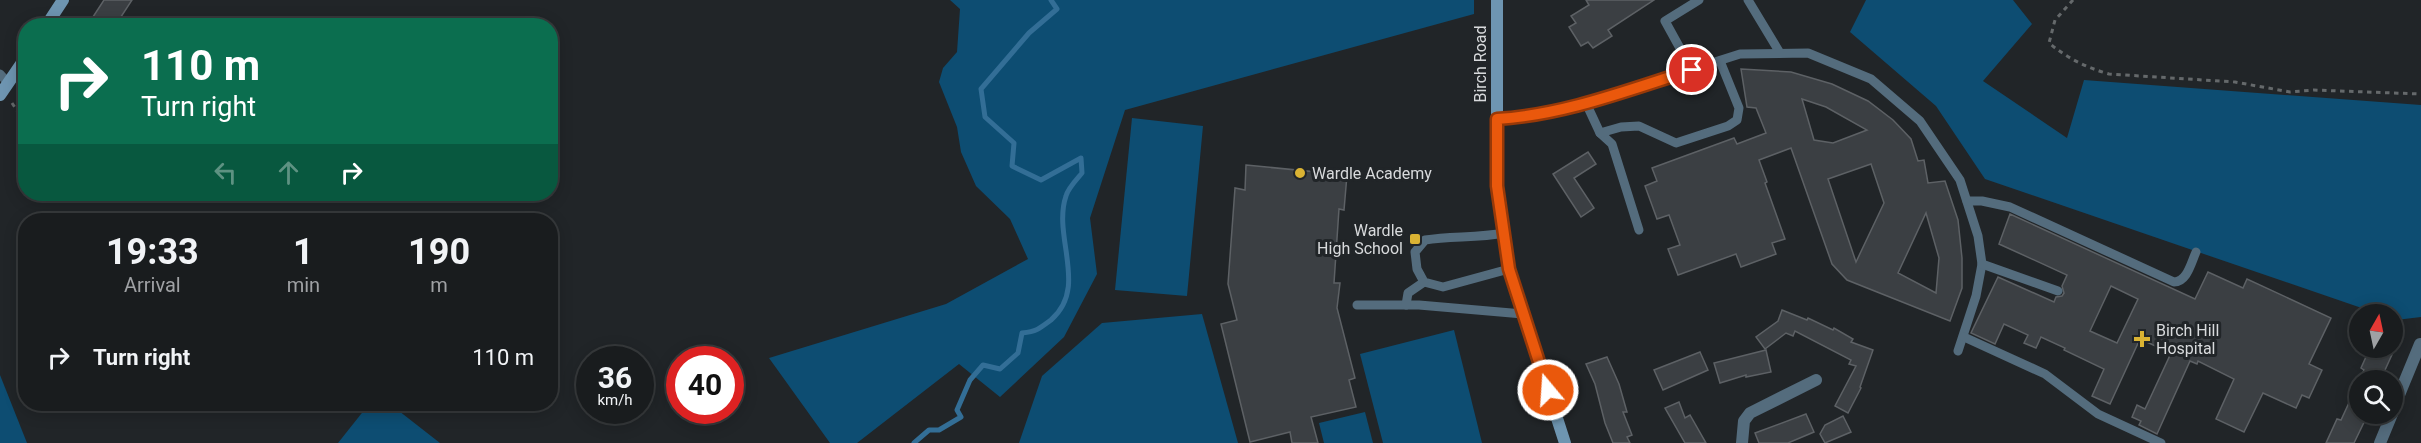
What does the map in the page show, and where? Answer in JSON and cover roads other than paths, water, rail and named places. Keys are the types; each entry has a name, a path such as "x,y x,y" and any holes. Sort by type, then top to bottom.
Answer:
{"street":[{"path":"51,18 63,0"},
{"name":"Birch Road","path":"1497,0 1497,186 1509,269 1565,443"},
{"path":"3,98 4,78 18,65"},
{"path":"2403,393 2416,369 2420,344"},
{"path":"1742,443 1744,421 1750,413 1816,380"},
{"path":"2380,443 2388,424"}],"lane":[{"path":"1692,70 1665,21 1699,0"},
{"path":"1748,0 1780,53"},
{"path":"1497,119 1525,117 1586,104 1740,54 1808,53 1870,79 1920,121 1960,180 1967,201 1978,236 1982,264 1976,296 1958,351"},
{"path":"1600,133 1621,127 1639,126 1676,143 1728,126 1737,120 1739,108 1720,61"},
{"path":"1586,104 1600,133 1612,144 1639,230"},
{"path":"1967,201 1982,201 2010,207 2174,282 2184,279 2196,252"},
{"path":"1504,232 1485,237 1447,237 1425,240 1415,252 1417,270 1424,282 1443,287 1509,269"},
{"path":"1982,264 2058,291"},
{"path":"1406,305 1408,293 1424,282"},
{"path":"1357,305 1406,305 1523,314"},
{"path":"1964,337 2044,374 2098,414 2161,443"}],"waterway":[{"path":"914,443 929,430 939,430 961,417 957,410 970,380 983,365 1000,369 1018,353 1022,333 1038,329 1051,320 1062,307 1067,292 1069,277 1063,212 1067,193 1082,173 1081,158 1041,180 1012,166 1014,143 985,117 981,89 1029,33 1057,9 1051,0"}],"place":[{"name":"Wardle Academy","path":"1300,173"},
{"name":"Wardle High School","path":"1415,239"},
{"name":"Birch Hill Hospital","path":"2142,339"}]}
